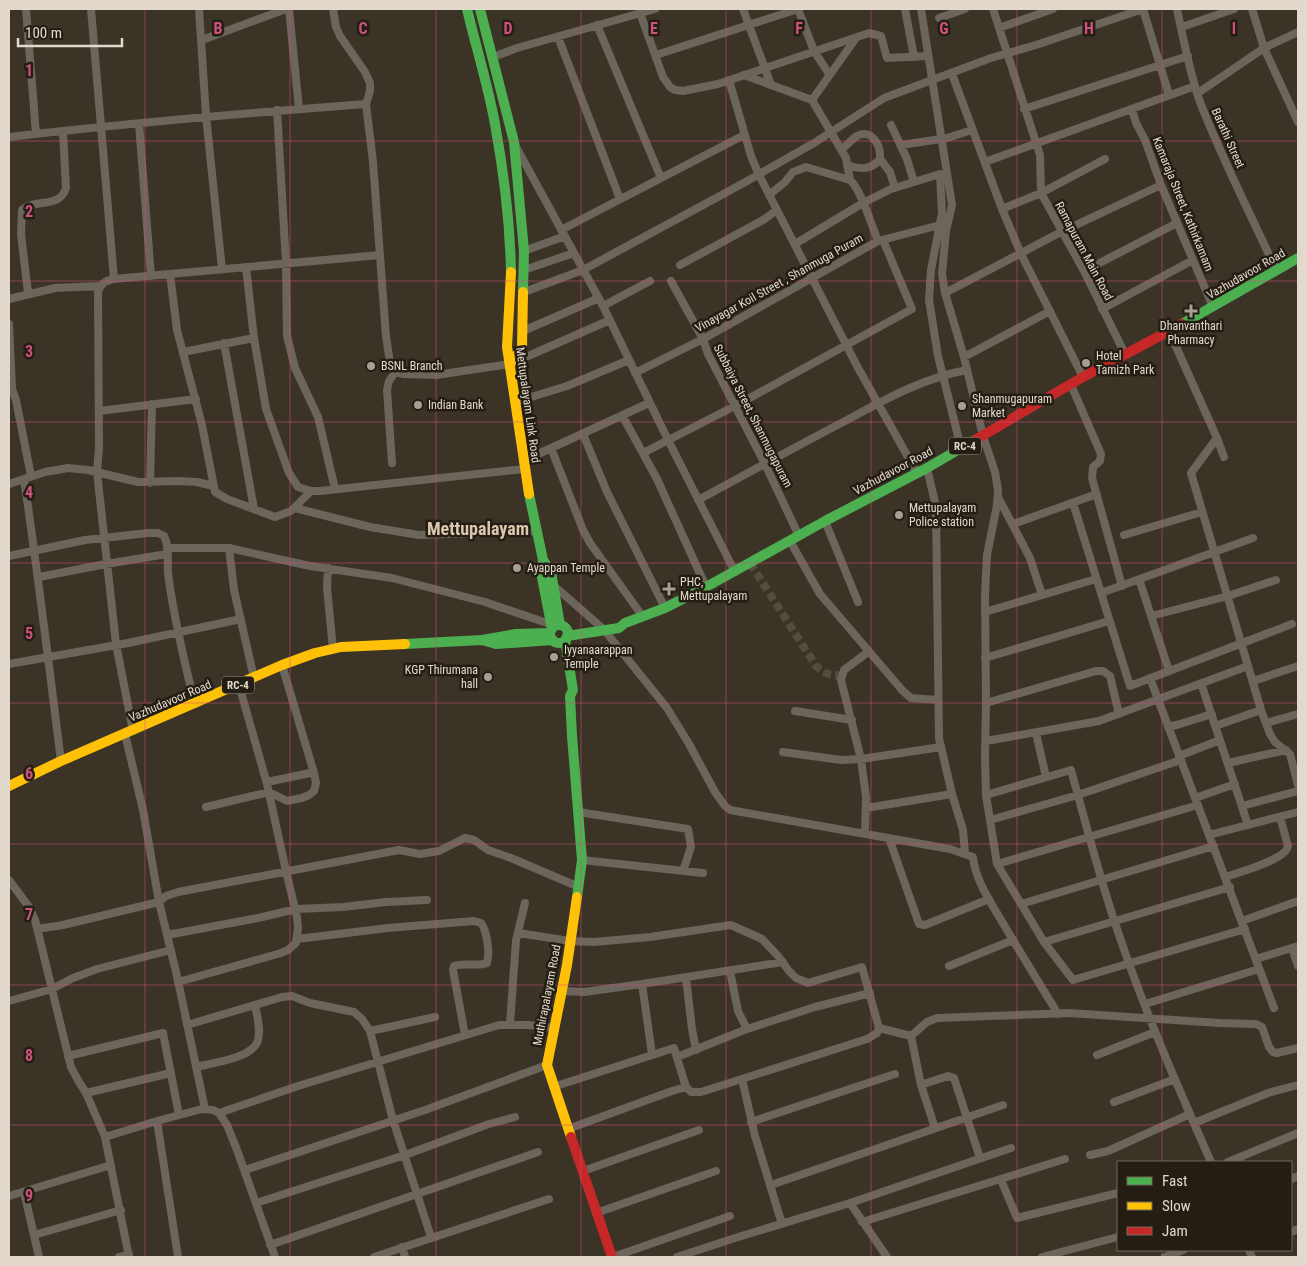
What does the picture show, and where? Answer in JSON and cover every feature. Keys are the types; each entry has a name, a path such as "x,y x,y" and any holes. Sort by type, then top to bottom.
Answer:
{"street":[{"path":"26,9 36,134"},
{"path":"91,9 114,279"},
{"path":"199,9 206,116 222,269"},
{"path":"202,40 288,9 299,109"},
{"path":"333,9 336,27 340,36 365,72 370,83 366,104 387,344 390,363 396,371 403,374 436,375 510,364 610,320"},
{"name":"Mettupalayam Link Road","path":"467,9 494,123 502,168 510,240 511,272 507,347 524,465 536,531 543,560 551,572 558,634"},
{"path":"480,9 514,142 524,251 522,348 510,364"},
{"path":"493,57 558,36 655,9"},
{"path":"743,9 772,85"},
{"path":"656,55 798,9 814,51 829,74"},
{"path":"905,9 914,57"},
{"path":"921,9 952,206 946,231 942,274 945,293 964,357 983,436 995,472 998,496 987,554 985,612 986,794 997,864 1044,942 1072,980 1245,929"},
{"path":"939,18 965,9"},
{"path":"993,9 1036,145"},
{"path":"999,28 1053,9"},
{"path":"524,292 583,270 759,175 832,132 884,98 1007,53 1143,9 1169,96"},
{"name":"Barathi Street","path":"1177,9 1196,90 1213,133 1276,270"},
{"path":"1182,28 1234,9"},
{"path":"1252,9 1264,48 1297,116"},
{"path":"640,13 663,77 670,87 675,90 692,90 729,80 869,33 881,36 887,58 928,56"},
{"path":"597,25 661,178"},
{"path":"985,162 1169,96 1196,90 1264,48 1298,32"},
{"path":"558,36 620,199"},
{"path":"812,100 856,37"},
{"path":"1024,110 1188,56"},
{"path":"952,74 1002,209 1021,254 1082,377"},
{"path":"643,453 735,406 912,309 863,203 850,180 846,158 842,149 812,100 744,75"},
{"path":"729,80 744,135 759,175 810,277 916,473"},
{"path":"9,137 206,116 366,104"},
{"name":"Kamaraja Street, Kathirkamam","path":"1132,109 1161,185 1213,307"},
{"path":"277,110 290,351 299,380 318,417 335,489"},
{"path":"139,124 151,276"},
{"path":"891,125 901,145 914,182"},
{"path":"28,293 21,234 22,210 30,205 58,200 64,193 66,188 63,130"},
{"path":"901,145 942,139 972,130"},
{"path":"524,251 563,233 620,199 744,135"},
{"path":"842,149 858,136 868,135 878,143 881,153 880,160 874,166 864,169 847,165"},
{"path":"514,142 601,302 735,572"},
{"name":"Ramapuram Main Road","path":"1036,145 1040,154 1041,193 1084,271 1125,354"},
{"path":"1002,209 1041,193 1105,159"},
{"path":"880,160 890,172 895,188"},
{"path":"769,195 785,182 793,172 806,168 850,180"},
{"path":"795,244 863,203 895,188 940,174 942,213 931,270 929,300 943,374 961,448"},
{"path":"945,293 1061,232 1161,185"},
{"path":"680,265 763,220 777,210"},
{"path":"1084,271 1178,223"},
{"name":"Vinayagar Koil Street , Shanmuga Puram","path":"635,373 703,339 810,277 880,240 940,225"},
{"path":"524,270 574,252"},
{"path":"205,1109 159,902 129,732 116,644 97,472 99,411 98,292 100,286 105,281 114,279 380,255"},
{"name":"Vazhudavoor Road","path":"9,786 61,761 282,665 315,653 340,647 376,647 482,640 496,644 603,629 617,622 625,623 665,608 927,468 1082,377 1213,307 1298,258"},
{"path":"1102,309 1193,260"},
{"path":"246,267 263,399 268,416 298,487 311,491 335,489 524,465 551,448 650,403"},
{"path":"170,274 176,322 202,425 215,492 276,517 295,508 311,491"},
{"path":"523,331 601,302 650,281"},
{"name":"Subbaiya Street, Shanmugapuram","path":"671,281 703,339 708,354 766,464 794,538 820,594 868,652 908,696 938,700"},
{"path":"9,299 55,288 100,286"},
{"path":"964,357 1050,311"},
{"path":"9,324 11,385 28,477 47,656 61,761"},
{"path":"1169,331 1224,457"},
{"path":"183,352 254,338"},
{"path":"224,344 254,508"},
{"path":"515,402 567,386 629,360"},
{"path":"698,500 878,404 943,374 967,370"},
{"path":"392,463 387,390 389,381 396,371"},
{"path":"1071,385 1102,454 1100,461 1092,469 1092,478 1122,586"},
{"path":"99,411 196,399"},
{"path":"150,482 152,404"},
{"path":"622,415 657,479 706,587"},
{"path":"583,434 607,492 665,608"},
{"path":"1217,438 1191,473 1261,710 1275,742 1290,754 1298,785"},
{"path":"551,448 583,530 590,543 643,617"},
{"path":"9,484 28,477 68,468 97,472 138,482 179,481 197,482 214,486"},
{"path":"927,468 936,507 939,738 952,794 963,830 965,853"},
{"path":"1013,524 1097,494"},
{"path":"998,496 1030,558 1042,595"},
{"path":"1073,503 1130,686 1292,624"},
{"path":"295,508 419,536 536,531"},
{"path":"1124,535 1202,512"},
{"path":"825,521 858,602"},
{"path":"9,556 76,541 104,537 158,533 164,536 166,538 168,573 178,632 195,704"},
{"path":"1101,593 1253,538"},
{"path":"39,577 167,551 229,548 310,566 392,578 468,597 558,634"},
{"path":"229,548 231,575 254,678"},
{"path":"543,560 540,572 558,634"},
{"path":"328,568 327,588 333,649"},
{"path":"985,612 1096,579"},
{"path":"1139,579 1169,671"},
{"path":"1151,616 1228,596 1276,580"},
{"path":"553,585 603,629 667,708 690,744 715,792 730,810 889,838 965,853 972,857 976,872 989,899 1058,1014"},
{"path":"9,664 240,619"},
{"path":"986,658 1109,621"},
{"name":"Muthirapalayam Road","path":"245,1170 547,1065 562,991 582,864 570,696 566,690 558,634"},
{"path":"865,834 866,797 861,759 841,680 844,670 868,652"},
{"path":"206,806 269,792 287,801 295,800 309,796 314,791 316,783 314,773 282,665"},
{"path":"986,741 1099,721 1248,666"},
{"path":"1253,681 1298,666"},
{"path":"986,703 1096,671 1102,671 1110,676 1119,714"},
{"path":"1150,678 1274,1008"},
{"path":"1201,683 1248,825"},
{"path":"178,982 274,956 288,950 297,939 296,908 267,782 239,685"},
{"path":"1216,726 1261,710"},
{"path":"795,711 852,720"},
{"path":"1168,727 1212,714"},
{"path":"1266,723 1298,714"},
{"path":"1036,733 1046,778"},
{"path":"990,820 1078,795 1180,758 1220,740"},
{"path":"783,752 841,760 861,759 941,747"},
{"path":"1228,763 1286,750"},
{"path":"986,794 1071,770 1101,880 1129,964 1208,1161"},
{"path":"267,782 310,773"},
{"path":"997,864 1196,801 1235,784"},
{"path":"1242,806 1298,791"},
{"path":"866,808 952,794"},
{"path":"578,812 688,830 691,847 683,871"},
{"path":"1209,835 1298,812"},
{"path":"1226,877 1281,856 1288,851 1280,817"},
{"path":"37,930 159,902 166,896 178,892 400,850 420,854 439,851 462,839 469,838 488,850 579,885"},
{"path":"889,838 919,924 925,925 989,899"},
{"path":"1021,904 1214,846"},
{"path":"582,864 703,873"},
{"path":"9,880 32,914 71,1067 86,1093 105,1137 129,1256 118,1257"},
{"path":"1044,942 1230,887"},
{"path":"167,935 296,908 343,907 427,900"},
{"path":"1242,921 1298,901"},
{"path":"510,1024 514,959 526,902"},
{"path":"297,939 388,928 474,921 481,923 485,933 487,963 477,966 459,964 454,966 453,970 465,1035"},
{"path":"518,933 570,941 594,942 650,937 731,925 762,939 796,978 808,982 862,967 879,1028 877,1033 867,1039 701,1092 691,1092 686,1087 674,1048 553,1087"},
{"path":"949,966 1013,940"},
{"path":"1256,959 1295,947 1298,966"},
{"path":"9,1001 52,989 97,968 171,950"},
{"path":"562,991 584,992 783,962"},
{"path":"1145,1004 1260,969"},
{"path":"730,971 735,1001 748,1030"},
{"path":"686,978 696,1050"},
{"path":"642,984 652,1054"},
{"path":"677,1057 748,1030 814,1008 870,993"},
{"path":"187,1025 292,996 310,1003 354,1012 362,1019 370,1031 393,1120 431,1238"},
{"path":"196,1067 243,1055 255,1047 259,1033 255,1005"},
{"path":"911,1036 927,1022 937,1018 1058,1014 1256,1024 1262,1027 1269,1047 1273,1052 1277,1053 1298,1048"},
{"path":"370,1031 435,1017"},
{"path":"105,1137 205,1109 218,1113 298,1086 499,1025 510,1024 554,1028"},
{"path":"879,1028 911,1036"},
{"path":"1097,1055 1155,1032"},
{"path":"68,1056 162,1033 179,1115"},
{"path":"911,1036 921,1084 934,1128"},
{"path":"547,1065 612,1257 730,1216"},
{"path":"86,1093 170,1073"},
{"path":"752,1122 895,1074"},
{"path":"921,1084 952,1076 956,1083 980,1158"},
{"path":"742,1079 752,1122 782,1224"},
{"path":"1114,1102 1175,1079"},
{"path":"1194,1123 1268,1093 1298,1085"},
{"path":"568,1129 686,1087"},
{"path":"771,1185 1003,1105"},
{"path":"218,1113 227,1125 245,1170 275,1257"},
{"path":"1090,1155 1108,1151 1190,1114"},
{"path":"256,1203 405,1155 516,1116"},
{"path":"157,1121 178,1257"},
{"path":"583,1171 699,1130"},
{"path":"1230,1161 1298,1133"},
{"path":"677,1257 850,1203 1011,1148"},
{"path":"270,1245 538,1152"},
{"path":"862,1222 1065,1159"},
{"path":"9,1196 111,1165"},
{"path":"596,1213 716,1171"},
{"path":"1001,1180 1018,1218 1097,1196 1117,1193"},
{"path":"24,1192 39,1257"},
{"path":"374,1257 549,1198"},
{"path":"850,1203 887,1257"},
{"path":"34,1235 121,1210"},
{"path":"1042,1257 1117,1238"},
{"path":"402,1247 405,1257"},
{"path":"1165,1257 1181,1251"}],"tunnel":[{"path":"750,563 816,666 828,674 842,675"}],"traffic: fast":[{"path":"467,9 489,95 498,142 508,217 511,272"},
{"path":"480,9 514,142 524,251 523,292"},
{"path":"1182,324 1298,258"},
{"path":"567,636 619,628 625,623 665,608 927,468 975,440"},
{"path":"529,494 543,560 551,572 560,625"},
{"path":"543,560 541,572 552,629"},
{"path":"559,625 565,628 568,634 565,640 559,643 553,640 550,634 553,628 559,625"},
{"path":"482,640 516,634 550,633"},
{"path":"405,644 482,640 496,644 553,640"},
{"path":"565,640 573,690 570,696 572,736 582,860 577,897"}],"traffic: slow":[{"path":"511,272 507,347 529,494"},
{"path":"510,364 522,348 523,292"},
{"path":"9,786 61,761 282,665 315,653 341,647 405,644"},
{"path":"571,1137 547,1065 567,965 577,897"}],"traffic: jam":[{"path":"975,440 1083,377 1182,324"},
{"path":"571,1137 612,1257"}],"place":[{"name":"Dhanvanthari Pharmacy","path":"1191,311"},
{"name":"Hotel Tamizh Park","path":"1086,363"},
{"name":"BSNL Branch","path":"371,366"},
{"name":"Indian Bank","path":"418,405"},
{"name":"Shanmugapuram Market","path":"962,406"},
{"name":"Mettupalayam Police station","path":"899,515"},
{"name":"Ayappan Temple","path":"517,568"},
{"name":"PHC, Mettupalayam","path":"669,589"},
{"name":"Iyyanaarappan Temple","path":"554,657"},
{"name":"KGP Thirumana hall","path":"488,677"}],"district":[{"name":"Mettupalayam","path":"478,529"}]}
